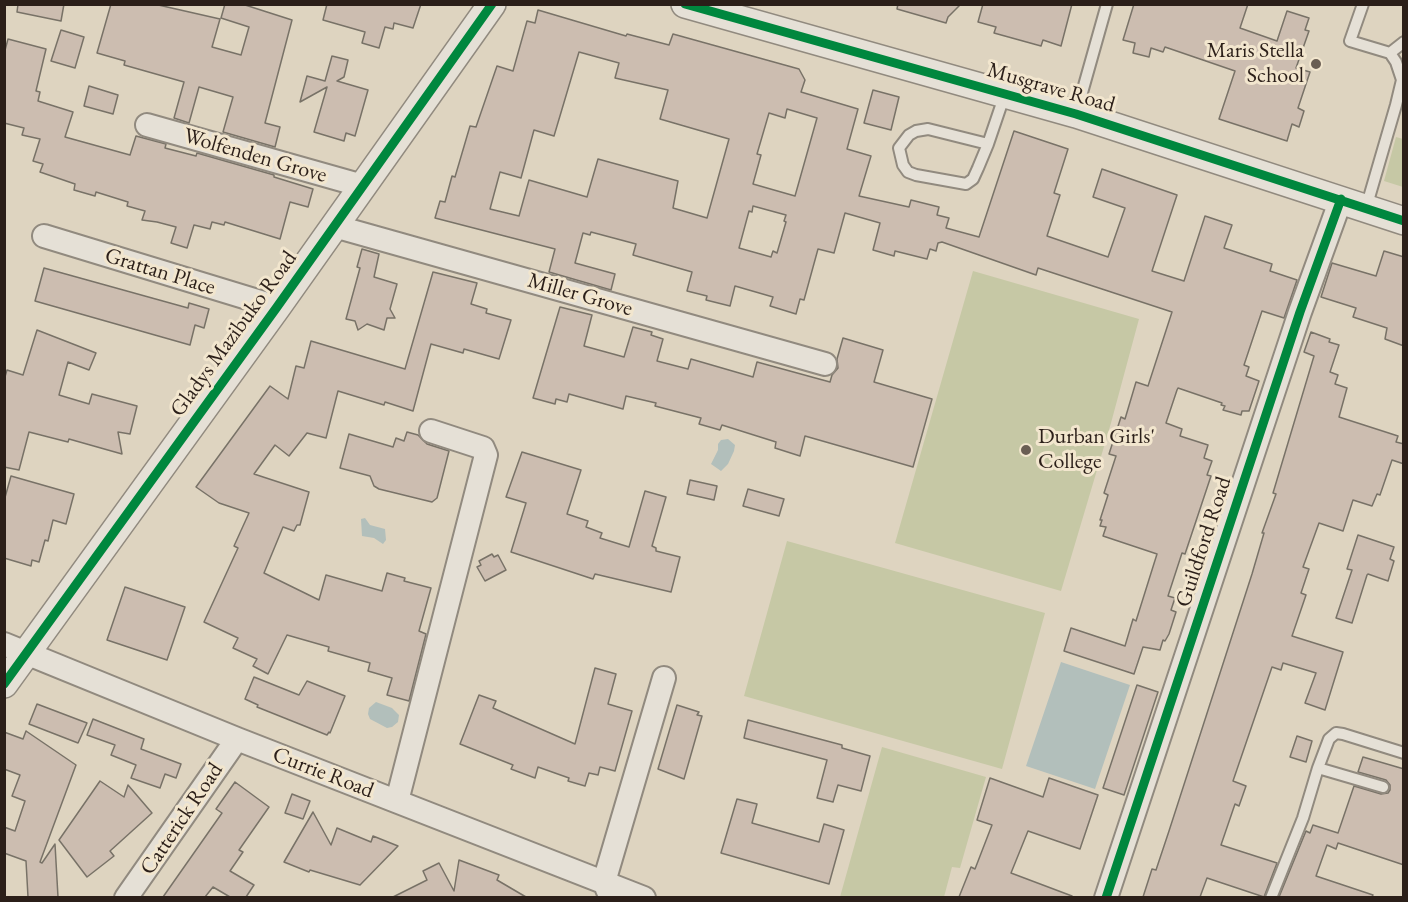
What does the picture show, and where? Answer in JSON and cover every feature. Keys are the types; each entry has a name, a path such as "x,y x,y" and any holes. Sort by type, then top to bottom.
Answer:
{"street":[{"name":"Gladys Mazibuko Road","path":"4,684 17,648 277,307 492,4"},
{"name":"Musgrave Road","path":"685,4 1076,114 1404,221"},
{"name":"Wolfenden Grove","path":"147,125 363,186"},
{"name":"Guildford Road","path":"1106,897 1300,312 1353,204"},
{"name":"Miller Grove","path":"334,226 825,364"},
{"name":"Grattan Place","path":"44,236 277,307"},
{"path":"397,801 486,455 483,448 430,431"},
{"name":"Currie Road","path":"17,648 237,739 397,801 607,890 644,897"},
{"path":"607,890 664,678"},
{"name":"Catterick Road","path":"126,897 237,739"}],"lane":[{"path":"1076,114 1107,4"},
{"path":"1353,204 1400,89 1400,72 1390,53 1350,41 1363,4"},
{"path":"1390,53 1404,42"},
{"path":"988,144 928,129 909,135 900,148 903,165 908,172 916,176 966,184 973,179 988,144 1005,94"},
{"path":"1271,897 1303,818 1329,739 1336,734 1343,734 1404,753"},
{"path":"1318,768 1383,787"}],"green space":[{"path":"1396,137 1403,139 1403,187 1384,181"},
{"path":"973,271 1139,319 1061,591 895,543"},
{"path":"787,541 1045,613 1002,769 744,696"},
{"path":"882,747 986,777 960,868 952,867 944,897 840,897"}],"shaded area":[{"path":"728,439 735,445 734,451 728,464 721,471 711,464 718,450 718,444 721,440"},
{"path":"365,518 370,525 385,529 386,540 383,544 374,538 362,536 361,519"},
{"path":"1061,662 1130,685 1095,789 1026,766"},
{"path":"376,702 392,708 399,715 398,722 387,728 370,719 369,708"}],"building":[{"path":"18,4 64,4 61,21 17,12"},
{"path":"111,4 154,4 220,19 212,47 241,55 249,27 221,18 225,4 242,4 292,20 265,123 280,127 275,147 223,132 233,97 199,87 189,123 174,118 184,82 124,65 125,61 97,53"},
{"path":"327,4 421,4 413,28 394,23 393,29 385,27 379,48 362,43 365,32 323,20"},
{"path":"898,4 961,4 948,17 946,23 897,9"},
{"path":"983,4 1072,4 1061,46 1043,40 1041,46 994,33 996,27 978,22"},
{"path":"1134,4 1248,4 1240,28 1277,41 1287,11 1309,18 1305,30 1309,31 1296,68 1310,72 1298,108 1304,111 1299,127 1292,124 1287,141 1219,119 1235,71 1165,47 1163,52 1151,48 1149,57 1133,53 1135,43 1123,40"},
{"path":"538,10 626,36 627,34 669,45 673,34 799,69 805,80 801,92 858,109 847,149 871,156 859,196 909,207 911,200 939,207 937,215 949,218 946,228 979,237 1014,131 1068,149 1054,193 1060,195 1047,236 1108,257 1125,208 1093,197 1102,169 1177,195 1152,271 1184,281 1205,216 1232,225 1224,248 1272,264 1270,271 1297,280 1284,318 1262,311 1244,365 1249,367 1246,376 1259,381 1249,411 1242,411 1241,415 1223,410 1225,406 1221,405 1222,403 1178,388 1177,390 1166,423 1182,429 1180,436 1208,445 1204,458 1212,461 1207,475 1211,476 1185,554 1182,553 1168,596 1175,598 1171,610 1176,612 1169,634 1165,641 1163,640 1160,650 1143,647 1134,674 1064,651 1071,628 1125,646 1133,619 1136,621 1157,554 1103,536 1106,527 1100,526 1102,520 1100,520 1108,495 1104,493 1116,456 1109,454 1121,417 1125,419 1136,382 1148,386 1172,312 1038,268 1036,275 942,242 938,243 936,251 930,249 927,259 895,251 894,256 873,250 880,223 845,213 834,253 818,249 804,300 800,299 796,314 770,306 773,297 735,286 730,306 706,300 707,296 687,291 692,272 633,255 636,244 591,232 590,235 583,233 575,263 615,274 611,290 549,272 555,249 435,218 440,201 445,202 452,176 455,177 470,126 476,127 497,66 513,71 527,21 535,23","holes":["579,52 619,63 615,78 668,90 660,119 729,139 707,218 673,208 678,181 598,159 587,197 529,180 519,216 490,209 500,172 521,178 534,130 554,136","787,109 817,118 795,196 753,184 761,155 757,154 769,113 785,118","753,206 786,215 777,253 773,251 771,257 739,248 749,211 752,212"]},
{"path":"61,30 84,37 75,68 51,61"},
{"path":"8,39 46,49 36,91 40,92 38,101 73,112 65,137 130,155 136,136 166,144 165,148 196,156 197,153 274,175 274,177 313,189 308,207 290,202 280,239 225,222 224,225 212,222 210,229 194,225 187,248 171,243 176,227 142,220 145,211 127,206 128,202 96,192 95,196 74,190 75,184 40,172 43,164 33,161 40,139 22,135 24,128 4,123 4,54"},
{"path":"332,56 348,60 344,77 337,81 368,90 355,136 346,133 344,141 314,132 327,87 300,102 307,76 325,81"},
{"path":"89,86 118,95 113,114 84,106"},
{"path":"873,90 899,97 891,130 864,123"},
{"path":"362,249 379,254 374,277 397,284 390,309 395,318 387,318 384,330 367,324 358,330 355,321 346,319 360,268 357,267"},
{"path":"1384,251 1404,257 1404,346 1385,339 1387,328 1353,317 1356,308 1321,297 1332,263 1376,276"},
{"path":"44,268 188,308 189,303 209,309 204,328 195,325 190,345 35,301"},
{"path":"433,272 477,283 471,304 487,309 486,313 511,320 499,359 464,349 463,353 431,344 413,411 338,391 326,438 307,433 289,456 275,445 254,474 309,492 300,525 297,525 294,531 283,527 264,573 319,600 326,575 382,591 387,573 405,578 404,581 431,588 419,631 426,634 409,701 387,695 392,678 368,671 370,663 328,651 329,647 287,635 268,674 253,666 257,659 233,648 238,638 204,622 238,548 234,546 249,513 219,503 196,487 270,386 288,399 296,366 304,368 311,341 405,369"},
{"path":"560,307 592,315 584,346 624,357 633,327 652,332 651,335 663,339 657,361 688,369 691,359 753,377 757,362 830,382 838,368 837,359 843,338 883,350 874,382 932,399 913,467 805,436 800,456 775,448 776,442 722,425 720,430 699,424 701,418 626,396 623,409 569,394 567,402 556,399 555,404 533,398"},
{"path":"37,330 96,353 89,370 68,362 59,395 89,404 92,394 137,406 130,434 118,432 122,454 69,439 68,442 29,432 19,470 4,467 4,380 7,370 23,375"},
{"path":"1311,332 1339,345 1330,372 1338,375 1335,384 1347,388 1339,417 1398,436 1396,442 1404,444 1404,464 1392,460 1380,495 1377,494 1372,506 1353,500 1343,531 1319,523 1303,567 1309,569 1301,593 1306,595 1292,636 1343,652 1325,710 1305,703 1316,673 1283,663 1281,670 1272,667 1233,781 1246,786 1239,806 1235,804 1221,845 1277,863 1264,897 1207,878 1200,897 1143,897 1152,869 1156,870 1169,831 1276,494 1273,493 1314,356 1304,352"},
{"path":"407,432 418,435 427,444 449,451 437,498 432,502 379,489 374,486 370,476 340,468 349,434 393,447 396,438 404,441"},
{"path":"522,452 581,470 567,514 588,521 586,527 602,533 600,538 629,547 645,491 666,497 652,546 656,548 656,551 680,557 671,592 595,574 593,579 511,552 526,503 506,497"},
{"path":"11,476 74,494 66,524 53,520 48,541 45,540 39,562 32,560 31,566 4,558 4,501"},
{"path":"690,480 717,486 714,500 687,494"},
{"path":"748,489 784,499 779,516 743,506"},
{"path":"1358,535 1394,547 1390,559 1394,561 1388,581 1367,575 1352,623 1336,618 1352,570 1347,569"},
{"path":"492,554 494,557 498,555 506,570 485,581 477,567 481,565 479,561"},
{"path":"125,587 185,607 167,660 107,640"},
{"path":"595,668 616,674 608,704 632,711 615,771 600,767 598,775 589,773 585,786 538,767 535,778 511,769 513,765 460,744 479,695 496,701 493,708 575,744"},
{"path":"254,677 299,695 307,681 345,696 330,733 327,735 257,707 258,705 245,699"},
{"path":"1137,685 1158,692 1124,795 1103,788"},
{"path":"37,704 87,723 78,743 29,724"},
{"path":"677,705 699,712 697,715 702,716 684,779 658,769"},
{"path":"93,719 144,739 141,749 181,764 176,778 165,774 160,788 131,778 136,765 111,755 115,745 87,735"},
{"path":"748,720 842,745 842,748 870,756 861,791 838,785 833,802 817,798 827,760 744,738"},
{"path":"26,731 76,765 40,862 42,863 55,844 58,897 28,897 26,861 4,853 4,827 15,831 25,801 12,796 20,775 4,769 4,732 23,739"},
{"path":"1297,736 1312,741 1306,762 1290,757"},
{"path":"1363,757 1404,769 1404,865 1338,843 1336,849 1327,845 1316,876 1373,895 1372,897 1279,897 1306,831 1310,833 1313,825 1338,833 1354,786 1381,794 1388,793 1390,790 1390,785 1386,780 1358,772"},
{"path":"990,778 1043,797 1049,778 1098,795 1080,849 1028,831 1011,873 1071,897 959,897 971,867 975,869 992,825 977,820"},
{"path":"100,781 124,797 128,785 152,813 110,851 114,856 87,877 59,840"},
{"path":"235,782 269,807 239,850 243,852 230,871 254,885 246,897 230,897 213,887 205,897 163,897 222,813 216,809"},
{"path":"292,794 310,801 303,819 285,813"},
{"path":"737,799 757,804 752,823 819,842 824,824 844,830 829,884 721,853"},
{"path":"313,812 331,845 337,828 371,842 373,836 398,846 360,885 310,870 309,872 284,862"},
{"path":"459,860 499,875 497,880 526,897 393,897 427,880 423,871 439,863 454,891"}],"cycle path":[{"path":"4,684 277,307 492,4"},
{"path":"685,4 1076,114 1404,221"},
{"path":"1106,898 1300,312 1341,199"}],"place":[{"name":"Maris Stella School","path":"1316,64"},
{"name":"Durban Girls' College","path":"1026,450"}]}
